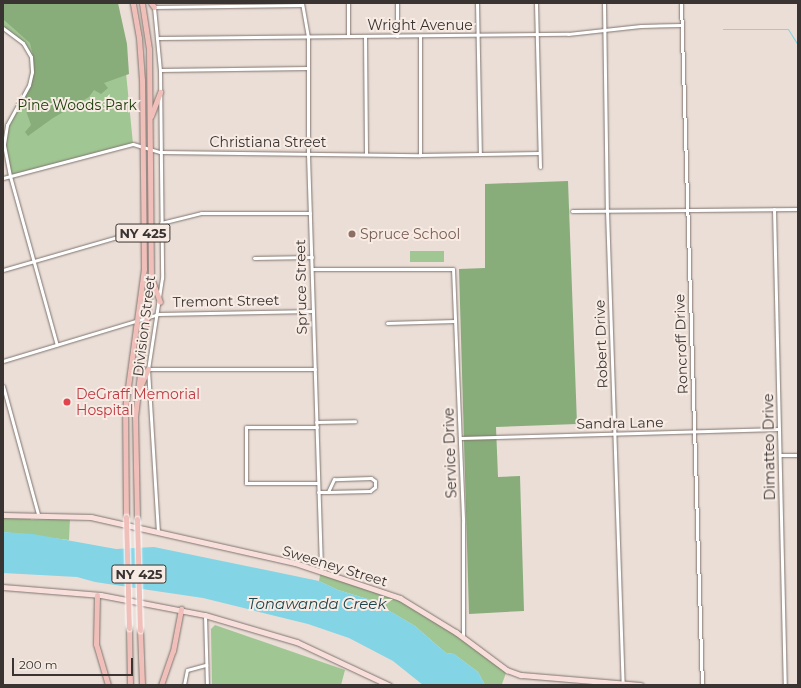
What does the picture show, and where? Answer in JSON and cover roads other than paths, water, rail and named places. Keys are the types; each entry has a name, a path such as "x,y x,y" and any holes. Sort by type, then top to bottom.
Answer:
{"main road":[{"name":"NY 425","path":"130,685 125,409 139,320 144,269 140,38 133,3"},
{"name":"NY 425","path":"142,3 149,48 151,278 148,317 136,396 137,518 142,685"},
{"path":"150,119 160,92"},
{"path":"151,278 160,302"},
{"path":"136,396 148,369"},
{"path":"97,595 96,644 108,685"},
{"path":"160,685 173,651 180,609"}],"street":[{"path":"348,3 348,36"},
{"path":"397,3 397,36"},
{"path":"477,3 480,154"},
{"path":"536,3 540,167"},
{"name":"Robert Drive","path":"604,3 607,211 616,435 623,684"},
{"name":"Roncroff Drive","path":"681,3 702,685"},
{"path":"153,4 302,4"},
{"name":"Division Street","path":"153,4 159,38 160,70 160,302 148,369 158,531"},
{"name":"Spruce Street","path":"302,4 308,36 308,154 321,570"},
{"name":"Wright Avenue","path":"159,38 478,36 681,25"},
{"path":"3,28 23,43 31,57 32,72 29,85 8,125 4,145 10,176 57,345"},
{"path":"365,36 366,154"},
{"path":"420,36 420,156"},
{"path":"160,70 308,68"},
{"path":"3,123 8,125"},
{"name":"Christiana Street","path":"3,178 132,144 160,152 420,156 539,153"},
{"name":"Dimatteo Drive","path":"774,209 785,685"},
{"path":"572,211 798,209"},
{"path":"161,223 201,213 310,213"},
{"path":"3,270 131,232"},
{"path":"254,258 312,257"},
{"name":"Service Drive","path":"312,269 453,269 461,438 462,637"},
{"name":"Tremont Street","path":"3,361 159,314 313,311"},
{"path":"386,323 455,322"},
{"path":"148,369 314,368"},
{"path":"3,386 38,514"},
{"path":"316,422 355,420"},
{"path":"317,427 246,427 246,483 318,483"},
{"name":"Sandra Lane","path":"461,438 616,435 779,429"},
{"path":"780,455 798,455"},
{"path":"318,492 328,492 370,491 375,487 375,481 371,478 334,479 328,492"},
{"name":"Sweeney Street","path":"3,515 38,514 91,517 158,531 321,570 400,598 462,637 507,670 521,675 641,685"},
{"path":"3,587 97,595 180,609 205,615 297,642 389,685"},
{"path":"205,615 207,685"},
{"path":"184,685 187,670 206,665"}],"water":[{"name":"Tonawanda Creek","path":"3,532 33,534 116,549 154,547 319,581 338,590 371,600 415,626 446,653 454,654 478,672 485,685 423,685 393,661 349,638 308,624 203,598 95,582 77,577 3,573"}],"waterway":[{"path":"723,29 788,29 798,45"}],"place":[{"name":"Spruce School","path":"352,234"},
{"name":"DeGraff Memorial Hospital","path":"67,402"}],"park label":[{"name":"Pine Woods Park","path":"77,105"}]}
